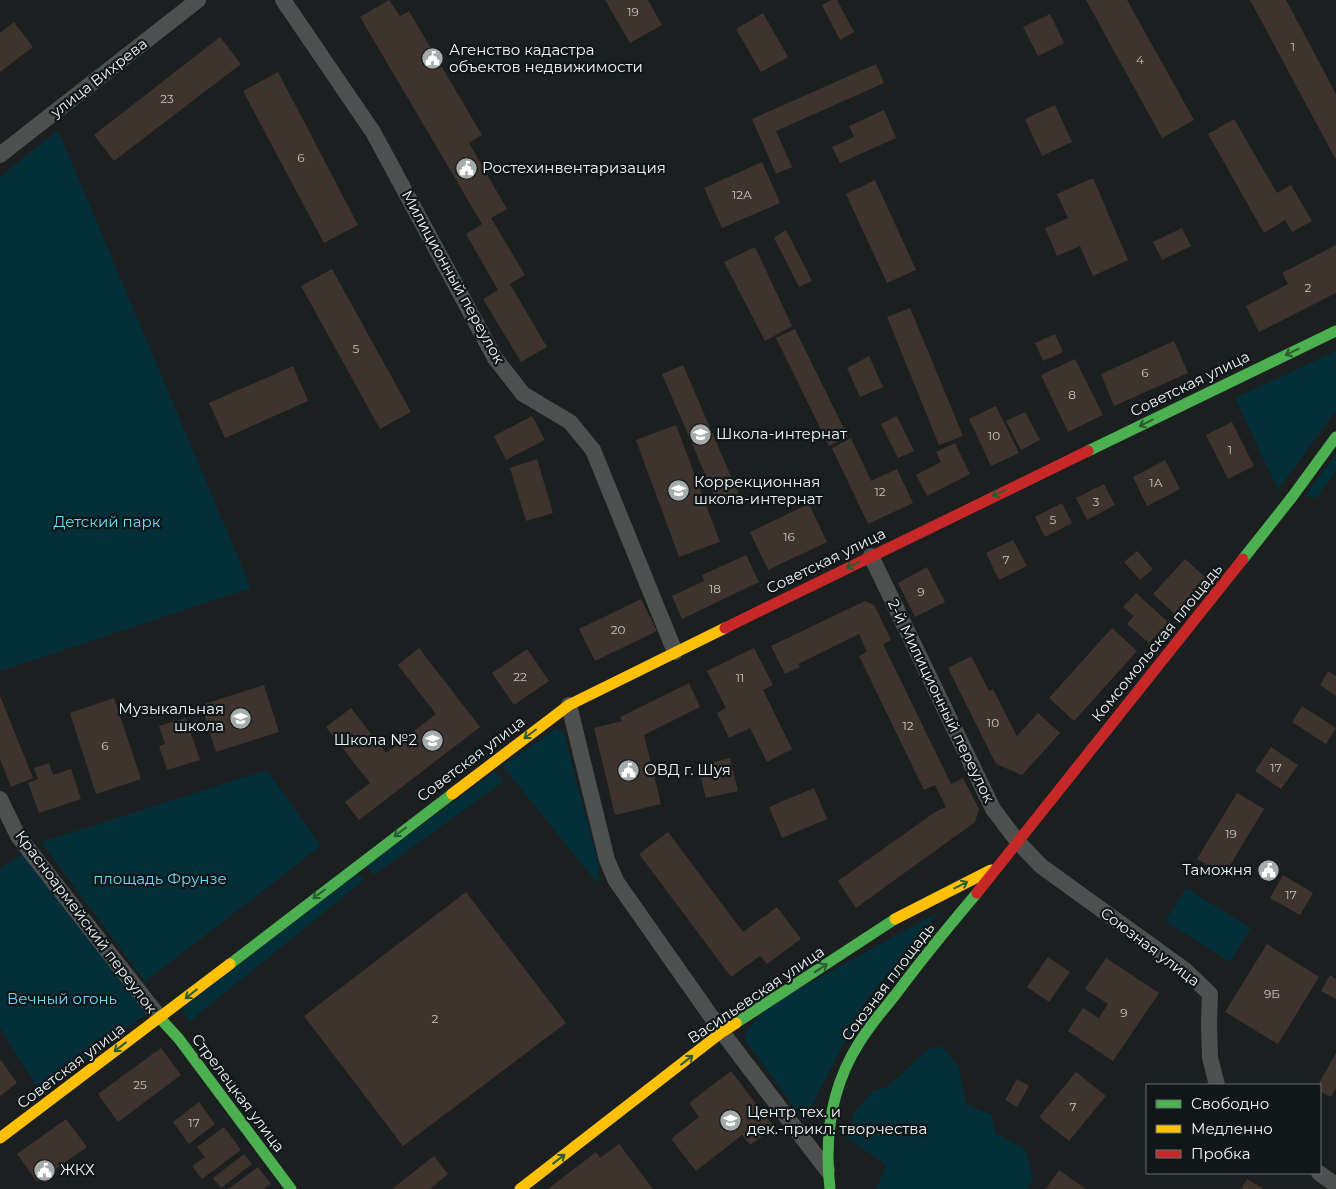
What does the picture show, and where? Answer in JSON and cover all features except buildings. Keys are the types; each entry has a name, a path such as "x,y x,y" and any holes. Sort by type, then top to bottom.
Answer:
{"street":[{"name":"улица Вихрева","path":"0,155 198,0"},
{"name":"Милиционный переулок","path":"284,0 373,132 495,358 523,394 570,422 593,450 675,652"},
{"name":"Советская улица","path":"0,1138 159,1017 171,1010 358,864 569,705 871,556 1332,335"},
{"name":"Комсомольская площадь","path":"999,866 1292,497 1336,437"},
{"name":"2-й Милиционный переулок","path":"871,556 993,809 1018,842"},
{"path":"569,705 607,860 616,881 722,1032 827,1170"},
{"name":"Красноармейский переулок","path":"0,799 18,836 159,1017"},
{"name":"Союзная улица","path":"1018,842 1041,866 1184,970 1210,994 1210,1058 1217,1084"},
{"name":"Васильевская улица","path":"520,1189 722,1032 905,914 999,866"},
{"name":"Союзная площадь","path":"830,1189 826,1141 836,1091 851,1056 903,983 999,866"},
{"name":"Стрелецкая улица","path":"159,1017 179,1039 291,1189"},
{"path":"1320,1174 1336,1185"}],"green space":[{"name":"Детский парк","path":"58,130 251,588 0,671 0,177"},
{"path":"1336,351 1336,411 1278,490 1235,398"},
{"path":"1336,454 1336,471 1316,498 1305,496"},
{"path":"557,728 564,734 598,861 599,885 502,766"},
{"name":"площадь Фрунзе","path":"267,770 321,846 145,982 41,842"},
{"path":"495,771 504,781 374,875 367,866"},
{"name":"Вечный огонь","path":"24,853 150,1011 41,1093 0,1028 0,869"},
{"path":"358,873 364,880 189,1022 182,1008"},
{"path":"1186,888 1251,928 1230,962 1165,921"},
{"path":"939,912 866,1001 805,1122 746,1041 745,1033 769,1005"},
{"path":"942,1046 959,1067 966,1104 992,1115 995,1133 1025,1149 1033,1178 1028,1189 876,1189 886,1165 846,1137 854,1113 873,1091 888,1086 929,1049"}],"traffic: fast":[{"path":"1088,451 1336,331"},
{"path":"1243,559 1336,437"},
{"path":"230,964 452,794"},
{"path":"830,1189 828,1170 829,1132 836,1095 849,1060 872,1024 977,893"},
{"path":"736,1023 895,919"},
{"path":"159,1017 179,1039 291,1189"}],"traffic: slow":[{"path":"452,794 569,705 725,628"},
{"path":"895,919 991,870"},
{"path":"0,1138 230,964"},
{"path":"520,1189 736,1023"}],"traffic: jam":[{"path":"725,628 1088,451"},
{"path":"977,893 1243,559"}],"place":[{"name":"Агенство кадастра объектов недвижимости","path":"433,59"},
{"name":"Ростехинвентаризация","path":"466,168"},
{"name":"Школа-интернат","path":"700,434"},
{"name":"Коррекционная школа-интернат","path":"678,491"},
{"name":"Музыкальная школа","path":"240,718"},
{"name":"Школа №2","path":"433,740"},
{"name":"ОВД г. Шуя","path":"628,770"},
{"name":"Таможня","path":"1268,870"},
{"name":"Центр тех. и дек.-прикл. творчества","path":"731,1121"},
{"name":"ЖКХ","path":"44,1170"}]}
